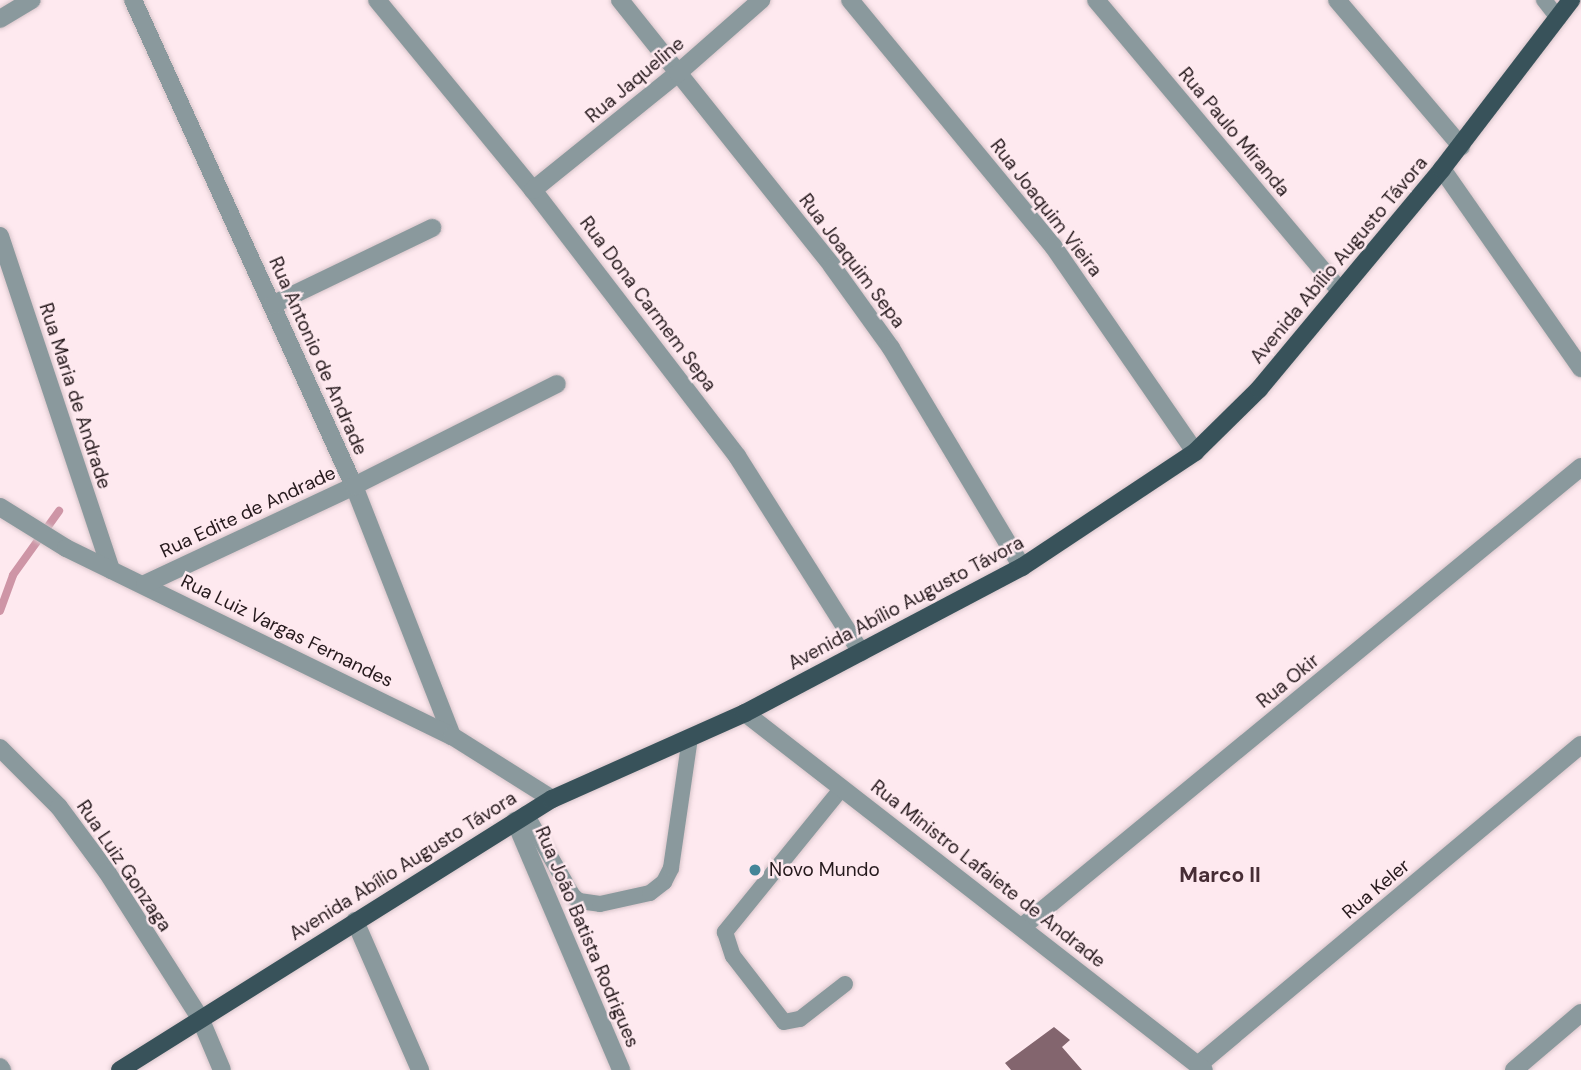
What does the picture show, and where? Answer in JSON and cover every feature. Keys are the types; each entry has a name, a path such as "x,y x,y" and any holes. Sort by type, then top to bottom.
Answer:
{"main road":[{"name":"Avenida Abílio Augusto Távora","path":"120,1070 552,799 745,713 1023,566 1195,452 1259,389 1461,146 1571,0"}],"street":[{"path":"0,19 32,0"},
{"name":"Rua Antonio de Andrade","path":"133,0 354,486 452,736"},
{"name":"Rua Dona Carmem Sepa","path":"377,0 533,190 737,456 860,652"},
{"name":"Rua Joaquim Sepa","path":"620,0 832,267 891,348 1023,566"},
{"name":"Rua Jaqueline","path":"533,190 678,73 761,0"},
{"name":"Rua Joaquim Vieira","path":"850,0 1053,246 1195,452"},
{"name":"Rua Paulo Miranda","path":"1096,0 1340,291"},
{"path":"1337,0 1461,146"},
{"path":"1442,169 1581,368"},
{"path":"272,305 432,228"},
{"name":"Rua Maria de Andrade","path":"0,236 111,570"},
{"name":"Rua Edite de Andrade","path":"145,584 354,486 557,384"},
{"name":"Rua Okir","path":"1022,927 1581,467"},
{"name":"Rua Luiz Vargas Fernandes","path":"4,509 65,548 145,584 452,736 552,799"},
{"name":"Rua Ministro Lafaiete de Andrade","path":"745,713 1201,1068"},
{"name":"Rua Keler","path":"1201,1068 1581,745"},
{"name":"Rua Luiz Gonzaga","path":"0,748 59,807 91,850 200,1018 222,1070"},
{"name":"Rua João Batista Rodrigues","path":"521,818 621,1070"},
{"path":"355,921 420,1070"},
{"path":"1514,1070 1581,1013"}],"lane":[{"path":"1544,0 1558,18"},
{"path":"521,818 579,901 600,904 650,892 664,882 671,867 690,737"},
{"path":"842,788 725,932 733,956 784,1022 800,1019 845,984"}],"building":[{"path":"1054,1027 1070,1040 1062,1047 1082,1070 1011,1070 1005,1063"}],"waterway":[{"path":"0,611 13,575 59,511"}],"place":[{"name":"Novo Mundo","path":"755,870"}],"district":[{"name":"Marco II","path":"1220,875"}]}
